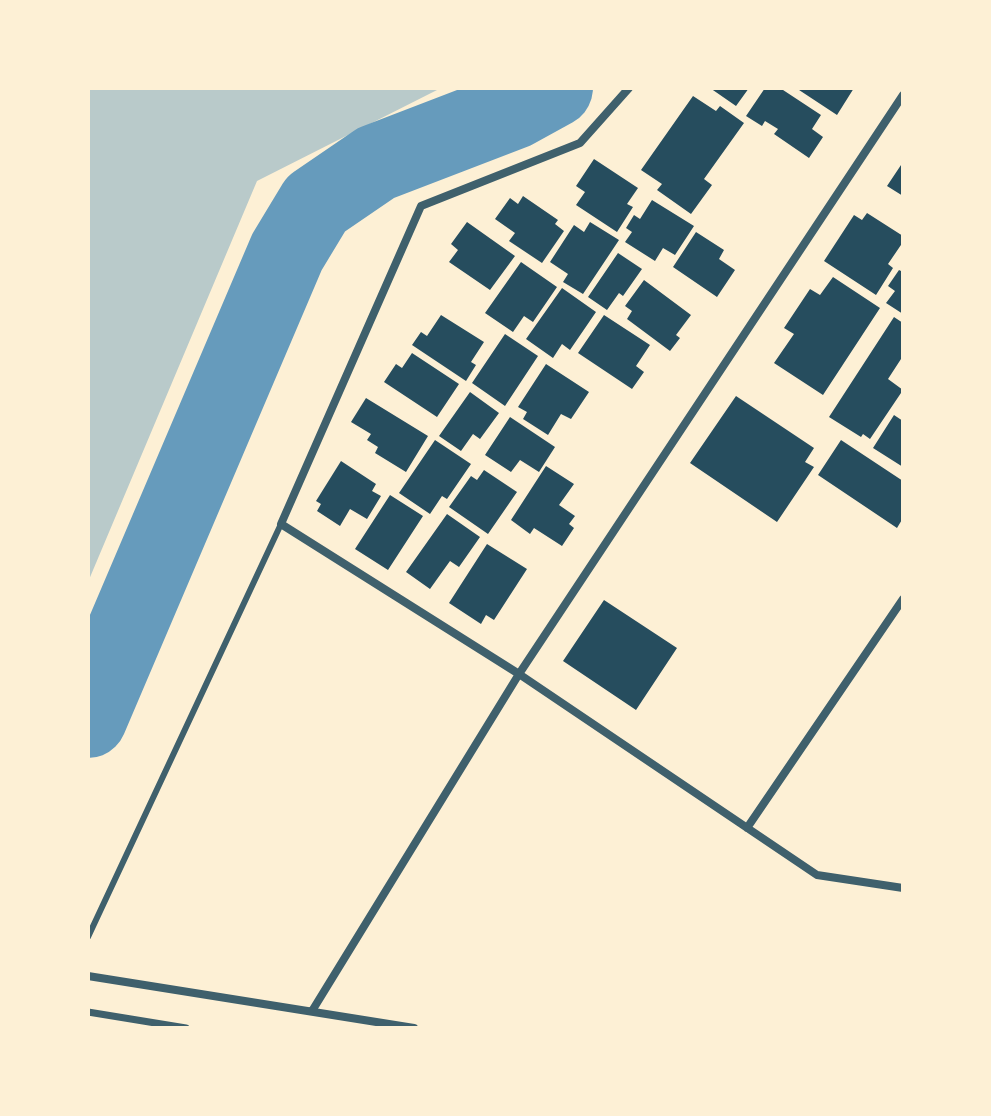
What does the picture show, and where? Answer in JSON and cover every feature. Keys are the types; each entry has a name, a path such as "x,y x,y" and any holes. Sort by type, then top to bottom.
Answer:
{"street":[{"path":"629,88 580,143 421,206 281,524 519,674 817,875 903,888"},
{"path":"312,1011 519,674 903,95"},
{"path":"747,828 903,599"},
{"path":"88,976 414,1028"},
{"path":"88,1012 186,1028"}],"lane":[{"path":"88,937 281,524"}],"shaded area":[{"path":"88,88 441,88 257,181 88,582"}],"building":[{"path":"710,88 749,88 736,106"},
{"path":"765,88 780,88 821,115 812,129 823,137 809,158 774,134 778,129 765,121 762,126 746,116"},
{"path":"796,88 854,88 837,115"},
{"path":"693,96 716,111 720,106 744,123 704,179 712,185 691,214 657,190 662,184 641,170"},
{"path":"594,159 638,188 627,204 633,207 617,232 576,205 585,192 576,186"},
{"path":"903,162 903,196 887,186"},
{"path":"523,196 558,220 555,224 564,231 542,263 509,241 515,233 495,219 510,198 518,204"},
{"path":"652,200 694,226 675,255 663,248 655,261 625,242 632,232 626,228 634,215 640,219"},
{"path":"867,213 903,236 903,242 888,264 893,268 876,295 824,261 854,215 862,220"},
{"path":"467,222 515,256 490,290 449,262 458,250 451,244"},
{"path":"590,222 619,240 583,294 563,282 568,274 550,262 574,225 584,232"},
{"path":"696,232 724,250 719,259 735,270 717,297 673,267"},
{"path":"618,253 642,269 623,296 619,293 607,310 588,297"},
{"path":"521,262 557,287 533,322 524,316 513,332 485,313"},
{"path":"899,270 903,272 903,314 886,303 895,291 888,286"},
{"path":"833,277 880,308 823,395 774,363 794,334 784,328 810,289 820,295"},
{"path":"644,280 691,315 676,335 680,338 670,351 627,319 632,311 625,306"},
{"path":"562,288 596,312 570,350 562,344 553,358 526,339"},
{"path":"441,315 484,342 471,362 476,365 466,381 412,345 421,332 427,336"},
{"path":"604,315 650,345 636,366 644,372 632,389 578,353"},
{"path":"894,317 903,323 903,361 901,359 888,379 903,390 870,439 863,434 861,437 829,417"},
{"path":"505,334 538,356 505,406 472,383"},
{"path":"412,353 459,384 437,417 384,382 396,364 402,368"},
{"path":"546,364 589,392 571,419 561,414 548,435 523,419 527,412 518,407"},
{"path":"470,392 499,413 480,439 473,434 461,451 439,436"},
{"path":"736,396 814,448 805,462 814,467 777,522 690,463"},
{"path":"366,398 428,436 406,472 375,453 378,447 367,440 371,434 351,422"},
{"path":"894,415 903,421 903,467 873,448"},
{"path":"510,417 555,447 539,472 520,460 511,472 485,455"},
{"path":"435,440 471,464 447,499 442,496 430,514 399,493"},
{"path":"841,440 903,481 903,518 897,528 818,475"},
{"path":"341,461 376,484 372,491 381,496 367,519 350,509 340,526 317,511 321,504 316,501"},
{"path":"546,466 574,484 559,505 575,516 569,524 574,528 562,546 534,528 530,534 511,520"},
{"path":"484,470 517,492 488,534 449,507 471,476 477,480"},
{"path":"390,495 423,516 388,570 355,549"},
{"path":"447,514 480,537 459,567 450,561 430,589 406,572"},
{"path":"487,544 527,569 494,620 486,615 481,624 449,603"},
{"path":"604,600 677,648 636,710 563,661"}],"waterway":[{"path":"88,719 287,252 316,204 376,163 514,110 554,88"}]}
